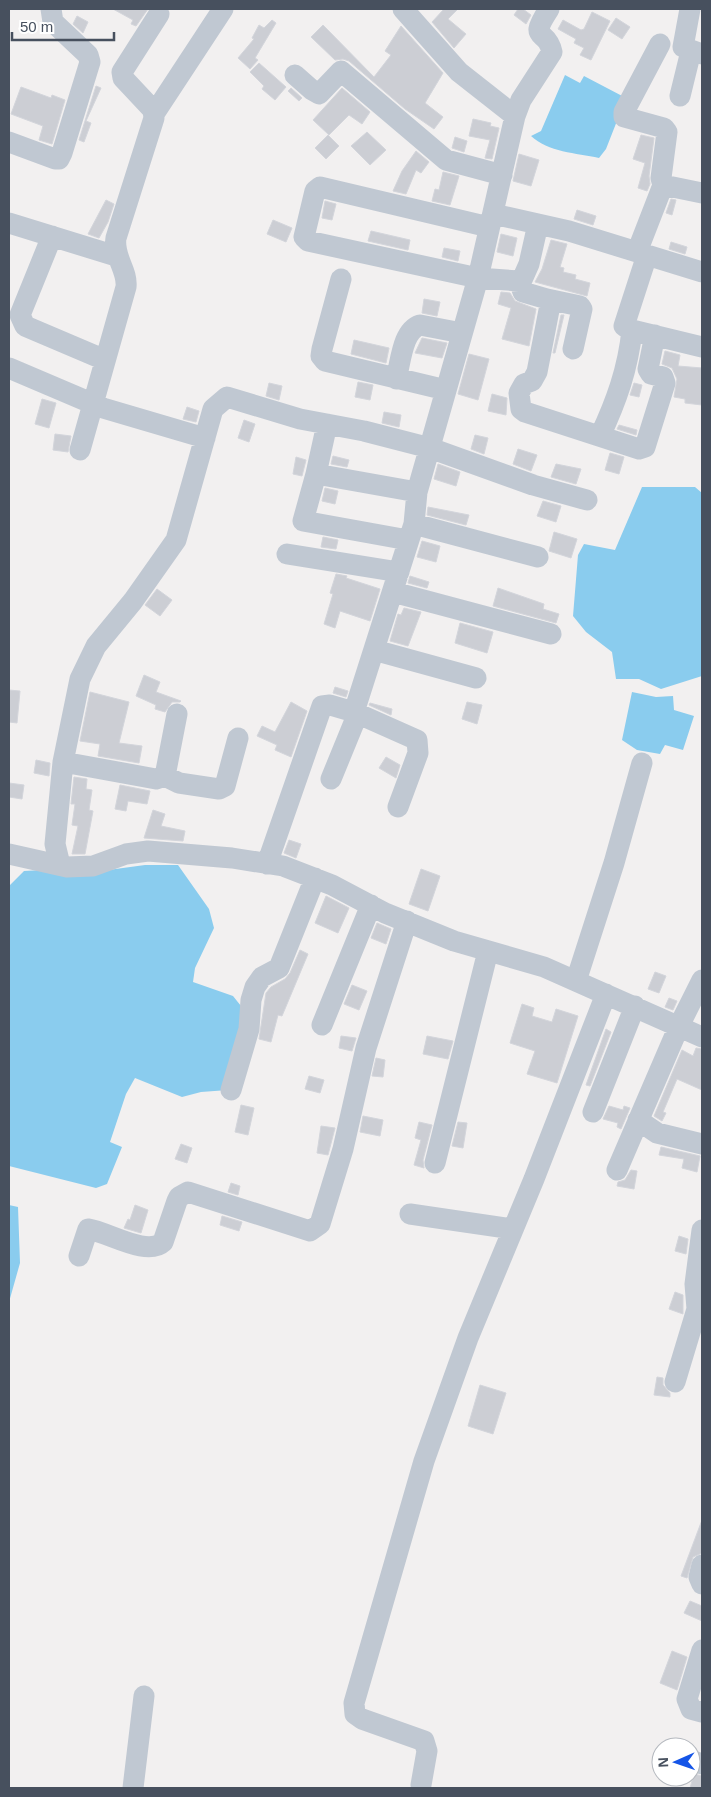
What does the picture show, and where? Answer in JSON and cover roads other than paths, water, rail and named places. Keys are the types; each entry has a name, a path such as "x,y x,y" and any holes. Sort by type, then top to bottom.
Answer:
{"street":[{"path":"9,142 55,159 59,159 62,154 90,62 88,55 53,22 51,9"},
{"path":"80,450 126,283 116,256 116,238 154,114 223,9"},
{"path":"402,9 459,72 515,116"},
{"path":"331,779 356,713 411,532 417,492 478,278 515,116 521,100 552,52 538,30 538,25 549,9"},
{"path":"680,96 697,53 686,50 682,45 690,9"},
{"path":"154,114 122,74 159,14"},
{"path":"660,44 623,114 625,118 664,128 667,132 661,178 663,185 624,322 627,329 702,347"},
{"path":"295,74 319,94 341,71 446,160 502,175"},
{"path":"663,185 702,193"},
{"path":"521,282 478,278 308,241 304,237 304,233 315,191 320,187 491,221 538,224 702,272"},
{"path":"9,223 116,256"},
{"path":"538,224 529,264 521,282 523,292 580,306 582,309 573,349"},
{"path":"52,236 20,315 21,321 24,326 105,360"},
{"path":"341,279 321,356 330,363 446,390"},
{"path":"546,299 550,306 536,372 532,381 524,384 519,393 519,403 525,412 638,449 645,447 665,383 663,377 651,374 648,369 655,335"},
{"path":"396,379 408,334 413,327 420,325 462,333"},
{"path":"600,436 617,400 624,377 632,330"},
{"path":"9,368 92,404 205,438"},
{"path":"60,865 55,844 64,762 80,679 96,646 133,601 176,540 199,466 213,409 227,397 300,418 430,448 533,485 587,500"},
{"path":"328,424 303,521 411,532 538,557"},
{"path":"316,474 417,492"},
{"path":"287,554 399,572"},
{"path":"393,592 551,634"},
{"path":"374,650 476,678"},
{"path":"267,864 322,706 330,706 356,713 417,740 418,753 398,807"},
{"path":"165,776 177,714"},
{"path":"64,762 156,779 165,776 179,783 219,789 225,786 238,738"},
{"path":"576,981 614,863 642,763"},
{"path":"9,854 67,867 93,866 126,854 148,851 232,858 283,866 315,878 406,921 454,940 544,967 702,1037"},
{"path":"231,1090 249,1029 251,1000 255,987 262,977 275,973 279,968 315,878"},
{"path":"322,1025 371,905"},
{"path":"79,1256 88,1229 137,1246 154,1247 160,1245 163,1242 179,1197 188,1192 310,1230 317,1228 320,1224 343,1149 366,1048 406,921"},
{"path":"435,1164 488,950"},
{"path":"617,1170 679,1026 702,980"},
{"path":"420,1785 427,1751 424,1741 416,1736 362,1719 355,1714 354,1703 424,1461 468,1338 606,994"},
{"path":"593,1112 635,1006"},
{"path":"638,1120 657,1133 702,1144"},
{"path":"410,1214 513,1228"},
{"path":"674,1382 697,1309 695,1284 702,1230"},
{"path":"702,1565 699,1577 702,1584"},
{"path":"702,1650 687,1699 691,1709 702,1712"},
{"path":"133,1788 144,1696"}],"water":[{"path":"565,75 580,83 584,76 626,98 606,149 599,158 554,149 531,136 541,131"},
{"path":"642,487 695,487 702,493 702,676 661,689 639,679 616,679 612,652 586,632 573,616 578,555 584,544 615,550"},
{"path":"632,692 656,697 673,696 674,710 694,716 683,750 665,745 660,754 637,750 622,740"},
{"path":"145,865 178,865 209,909 214,928 195,968 193,982 233,996 245,1011 228,1090 201,1092 182,1097 135,1078 126,1094 110,1142 122,1147 107,1184 96,1188 9,1166 10,885 24,871 61,869 86,873"},
{"path":"9,1205 18,1207 20,1263 9,1302"}]}
